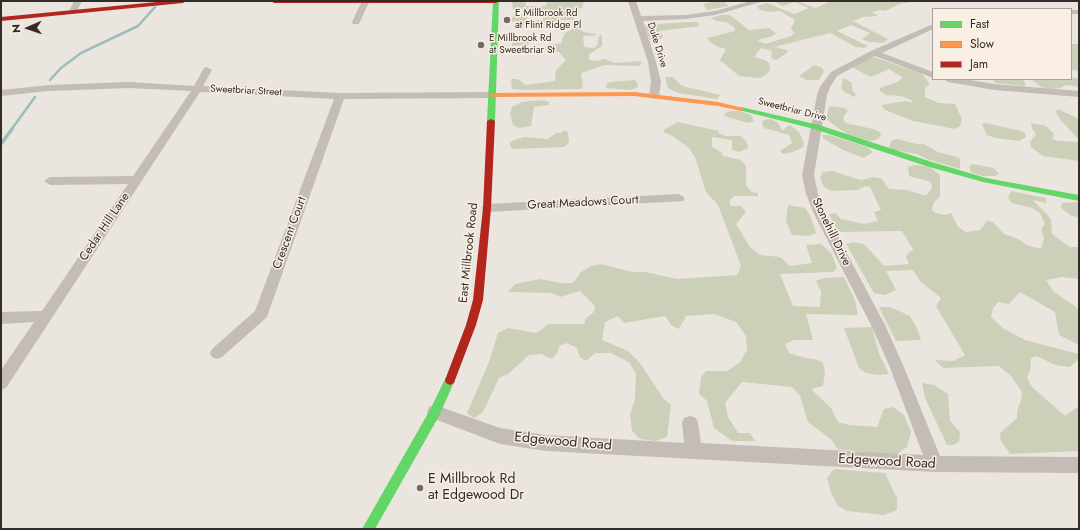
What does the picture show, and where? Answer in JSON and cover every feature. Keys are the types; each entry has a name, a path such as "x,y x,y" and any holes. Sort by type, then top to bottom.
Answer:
{"street":[{"path":"73,11 78,1"},
{"path":"1,19 183,1"},
{"path":"274,1 496,1"},
{"name":"East Millbrook Road","path":"368,529 435,412 452,376 471,325 478,300 487,208 496,1"},
{"name":"Duke Drive","path":"632,1 655,72 654,96"},
{"path":"638,19 680,18 715,13 760,1"},
{"path":"356,22 365,2"},
{"name":"Stonehill Drive","path":"932,26 842,69 829,80 822,96 808,175 812,194 820,214 878,325 896,365 934,464"},
{"path":"874,53 932,75"},
{"name":"Cedar Hill Lane","path":"1,383 137,180 208,70"},
{"path":"954,80 994,87 1079,94"},
{"name":"Sweetbriar Street","path":"1,94 49,88 112,85 340,96 492,95"},
{"name":"Sweetbriar Drive","path":"492,95 595,94 654,96 718,104 816,126 929,164 986,180 1079,198"},
{"name":"Crescent Court","path":"217,353 261,314 340,96"},
{"path":"50,181 137,180"},
{"name":"Great Meadows Court","path":"487,208 679,198"},
{"path":"1,318 46,316"},
{"name":"Edgewood Road","path":"435,412 500,436 546,443 934,464 1079,465"},
{"path":"690,423 694,452"}],"green space":[{"path":"512,1 525,1 526,6 545,6 548,1 584,1 582,8 573,10 575,17 573,20 558,20 561,27 546,26 544,22 525,23 522,28 518,27 516,21 511,22 513,16 526,13 527,20 543,20 544,9 513,9"},
{"path":"723,1 729,6 707,10 703,4"},
{"path":"773,1 797,1 816,8 829,2 828,1 918,1 900,4 885,11 880,10 871,12 878,16 863,17 853,21 888,39 883,43 870,42 862,39 870,33 851,25 837,31 868,46 863,48 856,47 830,33 774,47 788,50 787,53 776,60 771,58 772,51 761,48 754,57 765,60 769,63 770,70 767,74 760,78 739,76 720,60 726,49 718,47 707,38 735,31 734,27 726,22 716,21 711,18 721,15 730,15 749,30 769,28 776,33 773,36 757,40 765,44 791,36 794,33 791,28 795,20 780,11 769,12 760,10 757,6 767,3 794,14 809,8 795,2 783,6"},
{"path":"697,22 700,26 660,31 663,36 661,39 650,40 645,29 645,25"},
{"path":"578,26 582,28 581,30 583,32 597,34 593,36 583,36 584,47 594,48 597,46 599,36 602,35 602,46 589,54 589,60 596,61 605,59 615,63 641,61 642,64 638,66 605,65 584,72 581,74 583,86 581,89 512,89 511,79 517,79 526,85 555,81 556,70 566,60 559,52 540,49 549,45 562,43 565,33"},
{"path":"531,35 528,45 512,46 513,37"},
{"path":"1072,44 1079,44 1079,71 1072,70"},
{"path":"874,57 922,74 930,84 925,88 925,97 938,103 955,104 962,119 960,126 955,129 913,121 885,110 881,105 906,101 912,103 911,100 901,96 886,95 880,91 880,88 897,82 903,78 889,69 871,77 855,69 853,65"},
{"path":"814,65 821,67 824,71 819,80 806,80 799,76"},
{"path":"665,77 673,77 682,86 720,95 717,99 678,93 668,88"},
{"path":"843,78 852,83 852,89 856,95 854,97 843,91 841,88"},
{"path":"1072,78 1079,78 1079,87 1066,85 1060,88 1050,89 1041,87 1032,80 1072,80"},
{"path":"635,80 638,87 630,90 606,88 607,83"},
{"path":"994,80 1024,80 1026,85 1024,86 995,83"},
{"path":"542,100 549,102 549,105 534,107 531,126 519,128 513,125 510,114 512,107 522,102"},
{"path":"829,106 845,108 848,111 843,117 845,123 873,129 880,132 881,135 878,139 870,141 850,136 826,119"},
{"path":"1055,110 1060,110 1079,119 1079,140 1059,118"},
{"path":"730,111 740,111 751,115 754,121 748,123 724,116 725,113"},
{"path":"771,119 778,123 783,131 790,125 799,132 804,143 803,147 793,152 783,154 780,151 792,143 789,135 764,128 762,122 764,120"},
{"path":"678,122 719,131 718,133 726,136 741,136 746,141 748,148 739,152 732,150 732,140 712,137 712,147 721,152 723,156 741,160 746,166 746,186 752,192 758,193 758,196 734,196 729,202 731,206 741,206 746,212 736,224 750,247 760,255 780,257 790,266 812,263 806,245 821,244 831,253 837,268 833,272 780,274 793,306 820,307 821,291 816,281 823,278 844,277 855,300 858,315 806,314 813,340 794,340 785,344 789,353 805,358 815,359 823,363 825,373 823,386 811,389 831,408 838,422 849,425 877,427 884,409 893,407 904,415 911,432 907,447 896,455 837,449 832,440 808,422 800,396 792,387 742,382 725,403 728,417 738,433 750,433 755,441 732,441 714,428 707,401 699,394 701,377 706,371 727,371 740,362 747,350 746,336 736,322 714,314 686,316 679,329 672,326 665,316 624,323 618,316 605,322 602,340 628,351 640,363 663,398 671,405 667,437 656,441 640,439 632,431 630,414 635,400 636,374 629,362 611,353 595,353 586,361 580,357 577,348 567,343 559,346 558,352 552,359 541,354 529,355 508,374 499,378 483,412 474,418 467,413 489,362 498,333 508,328 536,333 549,324 584,324 586,318 594,312 595,306 580,291 560,297 552,293 508,292 515,284 540,279 561,283 573,283 581,272 591,266 601,264 632,272 645,272 677,279 737,275 741,266 718,205 706,192 695,157 689,148 671,135 663,132 665,129"},
{"path":"985,123 1021,131 1025,133 1026,137 1019,141 995,138 987,135 982,124"},
{"path":"1031,123 1046,126 1054,134 1052,138 1057,141 1079,142 1079,161 1043,156 1031,147 1030,142 1036,134 1032,129"},
{"path":"564,130 568,132 569,142 564,147 513,149 510,146 510,142 524,137 547,139 557,133 561,133"},
{"path":"822,135 829,135 867,147 873,152 864,158 843,150 824,139"},
{"path":"898,139 916,144 924,144 938,152 958,157 960,159 960,169 927,159 917,154 888,149 892,140"},
{"path":"972,164 994,168 999,174 995,176 982,176 971,172 969,167"},
{"path":"915,165 930,167 940,175 940,197 934,202 932,210 936,213 945,215 951,213 958,227 966,232 980,230 987,221 993,222 1004,234 1016,238 1027,245 1041,249 1044,238 1041,229 1045,224 1040,213 1032,208 1012,203 1008,198 1011,191 1046,198 1046,203 1033,200 1051,219 1052,234 1070,247 1078,247 1079,244 1079,279 1062,277 1046,280 1054,292 1075,306 1079,311 1079,345 1059,335 1055,312 1020,292 1009,304 998,302 993,308 991,317 1004,329 1025,340 1078,354 1078,360 1070,367 1055,365 1037,356 1031,358 1030,371 1027,377 1031,386 1065,416 1079,406 1079,451 1010,454 1001,441 1000,433 1017,418 1017,411 1022,392 1011,376 999,366 943,368 935,360 953,361 965,355 936,306 941,298 921,282 913,270 886,271 896,290 885,295 874,293 846,244 853,242 864,244 884,266 909,264 906,257 910,251 914,251 902,231 839,232 832,220 829,214 835,213 841,219 864,224 878,221 874,212 881,210 870,187 865,186 858,190 831,191 824,187 820,178 823,172 832,171 861,180 874,177 882,179 889,189 907,190 926,196 932,188 931,182 909,176 908,167"},
{"path":"1062,203 1079,203 1079,218 1070,215 1061,208"},
{"path":"788,205 805,208 811,217 816,233 809,236 792,235 786,221"},
{"path":"879,307 890,307 910,316 917,328 921,340 896,341"},
{"path":"872,327 879,354 889,374 877,375 866,373 859,368 844,328"},
{"path":"922,383 934,385 948,394 950,421 960,432 959,442 953,445 947,445 925,398"},
{"path":"834,469 885,473 897,498 897,510 884,515 847,511 838,506 831,493 827,478"}],"waterway":[{"path":"50,80 61,68 81,53 138,26 155,7"},
{"path":"11,130 35,97"},
{"path":"1,144 12,129"}],"traffic: fast":[{"path":"491,121 496,1"},
{"path":"741,109 816,127 929,164 986,180 1079,198"},
{"path":"368,529 435,412 450,380"}],"traffic: slow":[{"path":"492,95 634,94 718,104 741,109"}],"traffic: jam":[{"path":"1,19 183,1"},
{"path":"274,1 496,1"},
{"path":"450,380 471,325 478,300 487,208 491,121"}],"place":[{"name":"E Millbrook Rd at Flint Ridge Pl","path":"507,20"},
{"name":"E Millbrook Rd at Sweetbriar St","path":"481,45"},
{"name":"E Millbrook Rd at Edgewood Dr","path":"420,488"}]}
